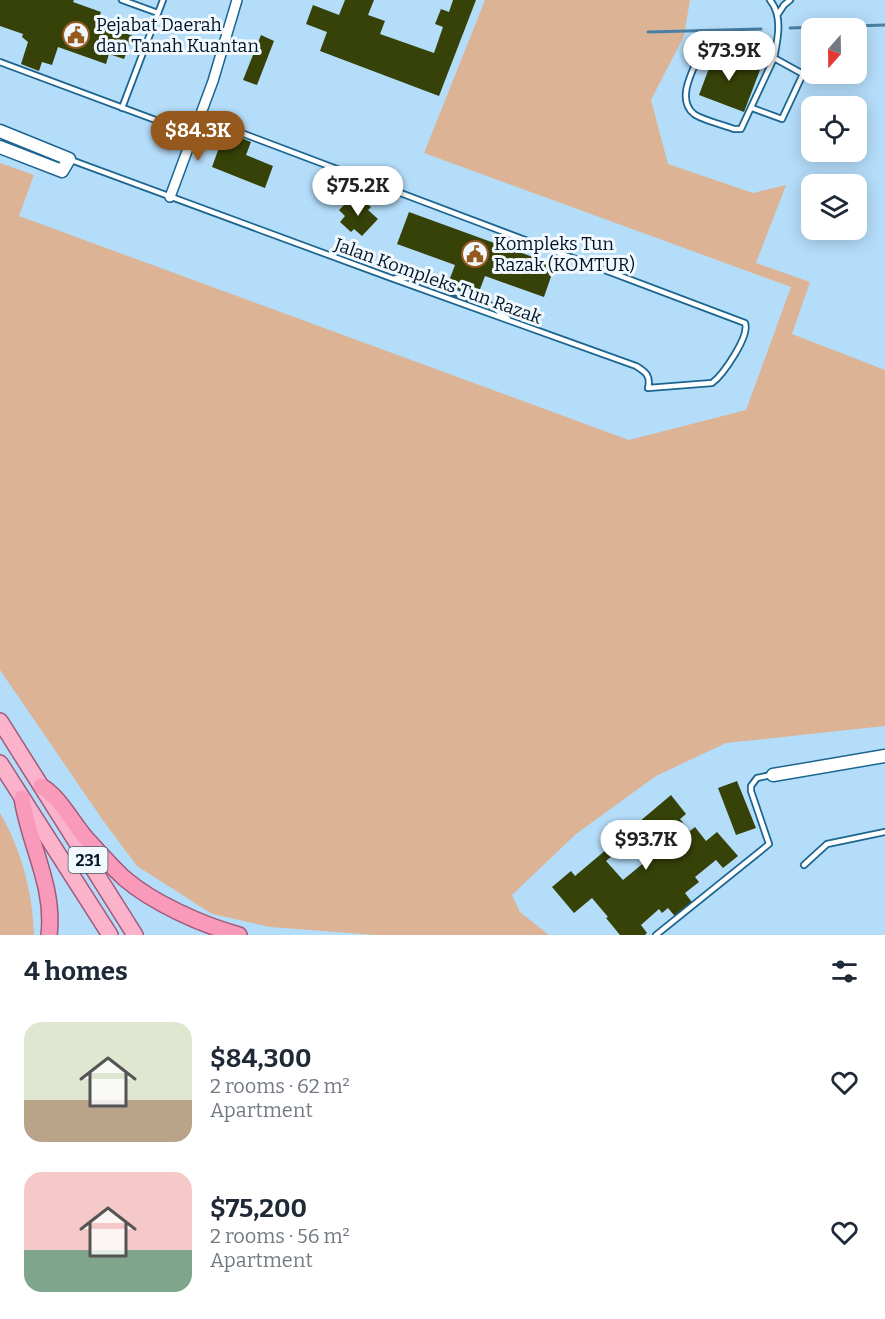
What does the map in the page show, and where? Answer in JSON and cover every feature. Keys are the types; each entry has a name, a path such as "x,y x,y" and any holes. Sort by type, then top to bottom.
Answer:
{"highway":[{"path":"41,786 51,793 84,835 124,878 161,902 189,916 239,935"},
{"path":"22,798 45,876 49,935"}],"main road":[{"path":"0,721 41,786"},
{"path":"0,763 22,798"},
{"name":"231","path":"41,786 135,935"},
{"name":"231","path":"22,798 110,935"}],"street":[{"path":"170,197 213,81 237,0"},
{"path":"0,131 69,159 62,171 0,147"},
{"path":"773,775 885,756"}],"lane":[{"path":"122,0 158,13"},
{"path":"122,108 163,0"},
{"path":"752,108 782,119 803,74 774,58 719,41 703,47 684,94 687,105 694,114 734,129 741,129 774,58 778,36 778,14 770,0"},
{"path":"778,14 790,0"},
{"path":"0,62 193,134"},
{"name":"Jalan Kompleks Tun Razak","path":"69,159 636,366 646,371 650,380 648,388 712,383 719,378 746,332 745,323 199,117"},
{"path":"391,278 417,278 492,306 512,322"},
{"path":"656,935 769,844 751,786 757,778 773,775"},
{"path":"804,865 827,844 885,832"}],"shaded area":[{"path":"485,0 690,0 684,36 651,100 668,164 753,193 786,185 756,263 810,282 792,334 885,370 885,726 726,743 656,776 576,834 512,895 520,912 549,935 376,935 270,927 212,914 137,866 104,822 0,670 0,163 34,175 19,216 629,440 746,410 791,287 424,153"},
{"path":"0,813 20,856 31,903 34,935 0,935"}],"building":[{"name":"Pejabat Daerah dan Tanah Kuantan","path":"0,0 74,0 73,2 101,12 97,23 133,36 124,59 109,54 106,64 58,47 52,65 42,62 39,71 21,64 28,42 22,37 23,34 0,26"},
{"path":"345,0 374,0 368,15 385,21 380,34 434,53 443,27 435,24 441,9 449,12 453,0 476,0 439,96 320,51 327,32 306,24 313,5 339,15"},
{"path":"261,35 274,41 257,85 243,80"},
{"path":"715,52 760,70 744,112 699,95"},
{"path":"225,131 251,142 246,155 273,166 265,188 212,167"},
{"path":"361,199 371,207 368,210 378,219 362,236 354,229 351,232 340,222 345,216 339,210 348,201 354,207"},
{"name":"Kompleks Tun Razak (KOMTUR)","path":"409,212 555,265 544,297 485,276 474,305 444,294 455,265 397,244"},
{"path":"737,781 756,828 736,835 718,788"},
{"path":"671,795 686,814 680,819 690,831 695,827 706,841 717,832 738,856 723,868 716,860 695,877 699,882 685,893 695,906 678,920 668,908 662,913 659,909 641,925 647,933 645,935 620,935 592,898 574,913 552,887 571,871 575,876","holes":["647,826 664,846 623,880 606,861"]}],"waterway":[{"path":"790,28 885,25"},
{"path":"648,32 761,29"}],"place":[{"name":"Pejabat Daerah dan Tanah Kuantan","path":"76,35"},
{"name":"Kompleks Tun Razak (KOMTUR)","path":"475,254"}]}
